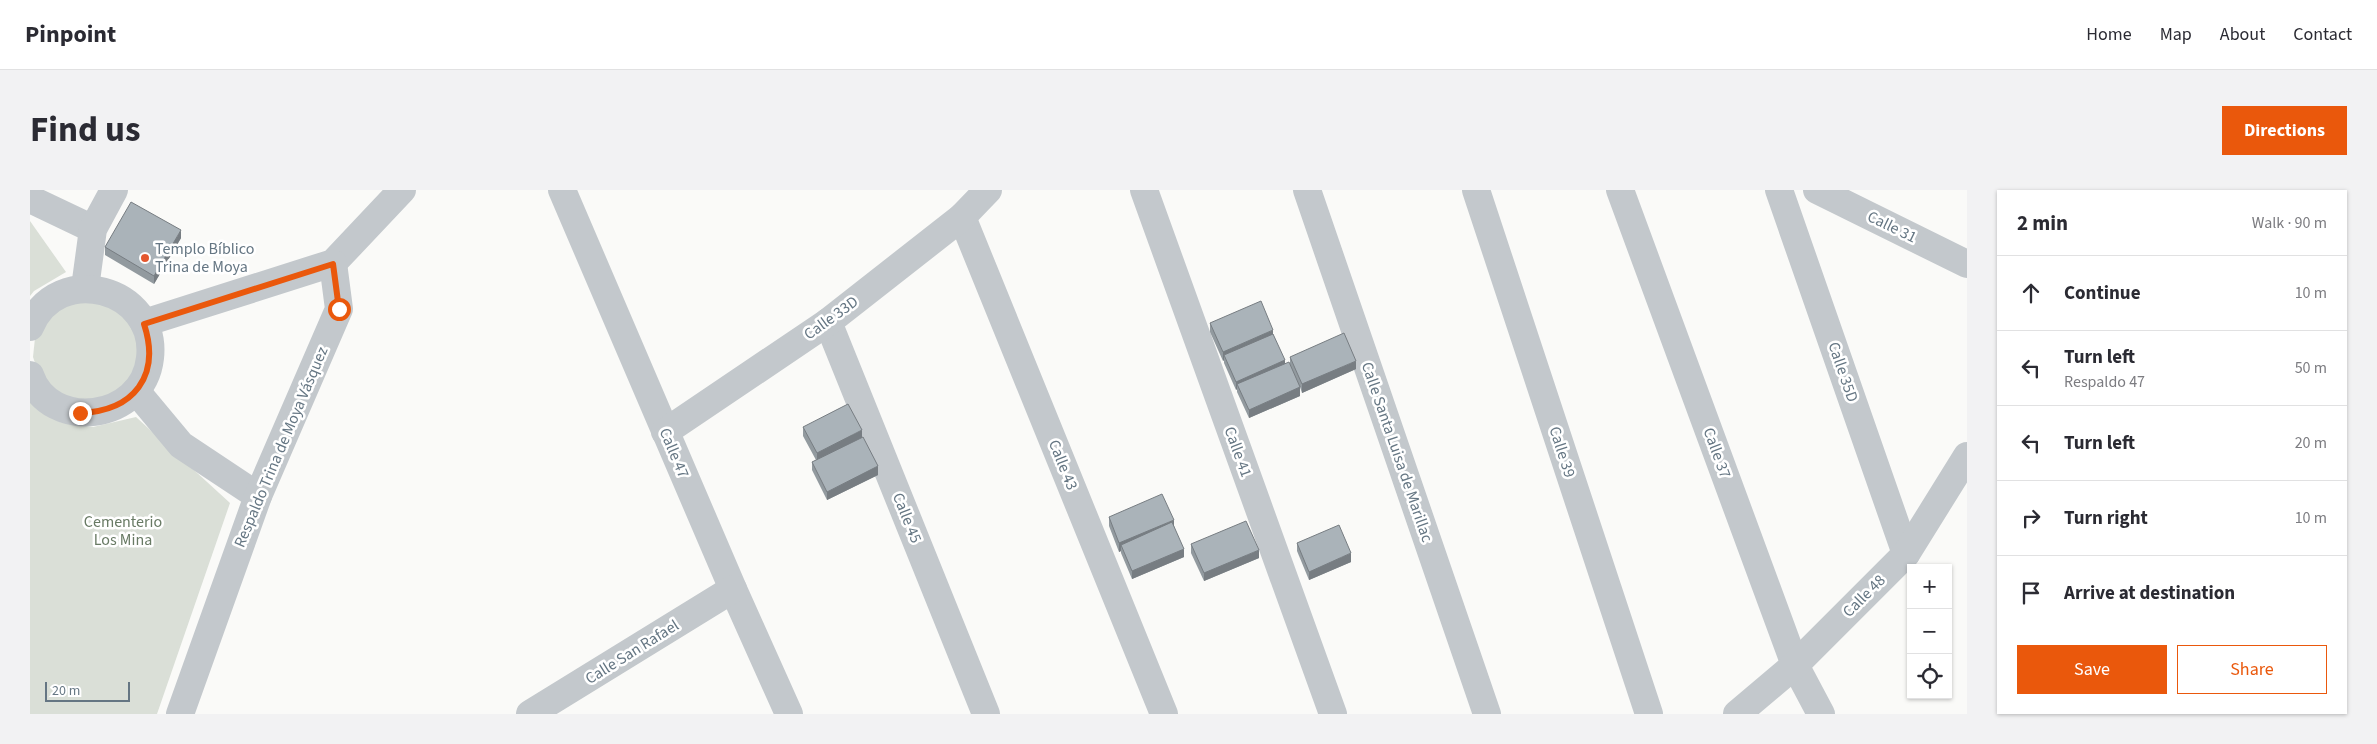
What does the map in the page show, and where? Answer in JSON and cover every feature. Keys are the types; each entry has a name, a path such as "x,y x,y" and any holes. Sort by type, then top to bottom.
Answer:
{"street":[{"path":"85,288 93,229 114,190"},
{"path":"144,324 333,264 402,190"},
{"name":"Calle 47","path":"562,190 733,589 789,714"},
{"name":"Calle 33D","path":"665,432 828,322 962,217 988,190"},
{"name":"Calle 41","path":"1144,190 1332,714"},
{"name":"Calle Santa Luisa de Marillac","path":"1307,190 1487,714"},
{"name":"Calle 39","path":"1476,190 1649,714"},
{"name":"Calle 37","path":"1620,190 1795,665 1821,714"},
{"name":"Calle 35D","path":"1780,190 1906,554"},
{"name":"Calle 31","path":"1817,190 1967,264"},
{"path":"30,199 93,229"},
{"name":"Calle 43","path":"962,217 1164,714"},
{"name":"Respaldo Trina de Moya Vásquez","path":"180,714 258,496 339,309 333,264"},
{"path":"30,327 34,318 47,302 65,292 85,288 109,292 130,304 144,324 150,340 150,358 145,376 136,392 120,404 107,410 80,413 60,406 43,395 30,374"},
{"name":"Calle 45","path":"828,322 986,714"},
{"path":"136,392 181,445 258,496"},
{"name":"Calle 48","path":"1736,714 1795,665 1906,554 1967,456"},
{"name":"Calle San Rafael","path":"530,714 733,589"}],"green space":[{"path":"30,221 66,272 34,291 30,296"},
{"path":"69,301 106,301 133,323 141,359 123,393 69,403 39,375 33,357 35,338 43,321"},
{"name":"Cementerio Los Mina","path":"30,402 59,422 93,427 136,417 230,503 157,714 30,714"}],"building":[{"path":"131,202 181,230 154,276 105,247"},
{"path":"1261,301 1273,330 1223,352 1210,323"},
{"path":"1344,333 1356,361 1302,384 1290,357"},
{"path":"1273,334 1285,360 1236,382 1224,355"},
{"path":"1289,362 1300,387 1249,410 1237,384"},
{"path":"848,404 862,430 817,453 803,427"},
{"path":"863,437 878,466 827,492 812,462"},
{"path":"1162,494 1174,520 1119,543 1109,517"},
{"path":"1246,521 1259,550 1204,573 1191,544"},
{"path":"1172,522 1184,549 1132,571 1121,545"},
{"path":"1339,525 1351,553 1309,572 1297,543"}],"place":[{"name":"Templo Bíblico Trina de Moya","path":"145,258"}],"route":[{"path":"80,413 100,412 120,404 136,392 145,376 150,358 150,340 144,324 333,264 339,309"}]}
